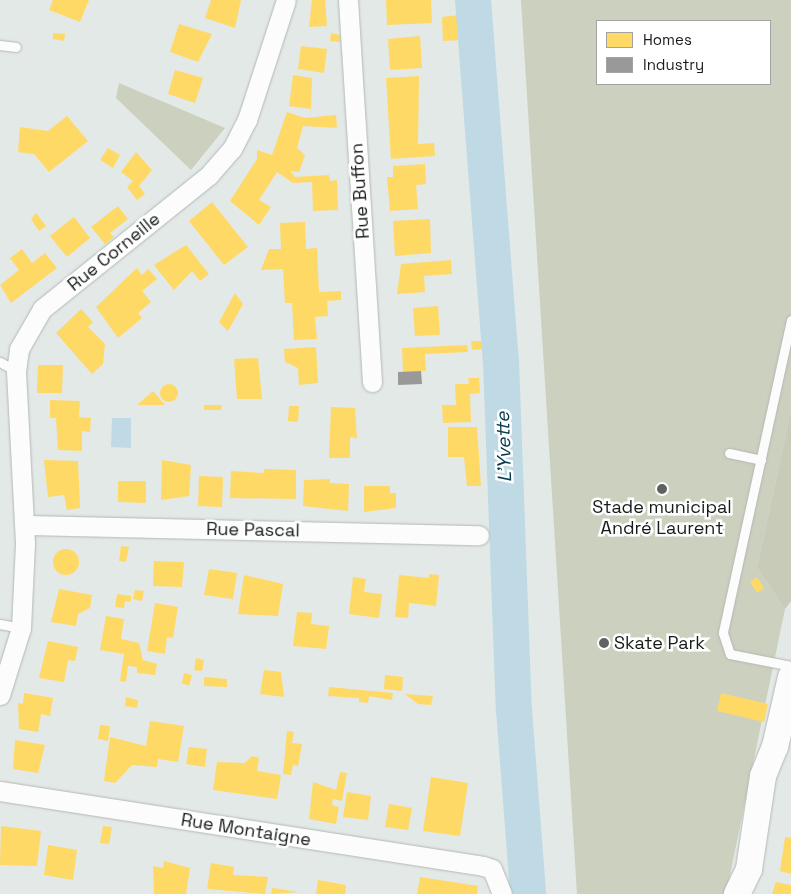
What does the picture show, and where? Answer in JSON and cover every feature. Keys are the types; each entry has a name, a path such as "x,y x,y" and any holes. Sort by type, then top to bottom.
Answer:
{"street":[{"name":"Rue Corneille","path":"0,696 21,628 26,525 8,367 42,309 209,175 232,149 247,120 286,0"},
{"name":"Rue Buffon","path":"348,0 372,382"},
{"name":"Rue Pascal","path":"26,525 479,535"},
{"path":"737,894 749,869 762,776 775,746 791,677"},
{"name":"Rue Montaigne","path":"0,791 492,869 502,894"}],"lane":[{"path":"0,45 16,47"},
{"path":"791,320 723,633 730,654 791,666"},
{"path":"729,453 761,460"},
{"path":"0,624 21,628"}],"green space":[{"name":"Stade municipal André Laurent","path":"521,0 791,0 791,410 757,568 785,609 726,894 577,894"},
{"path":"119,83 225,128 191,170 116,98"},
{"path":"791,410 791,601 785,609 757,568"}],"water":[{"path":"112,418 131,418 131,448 111,447"}],"building: Homes":[{"path":"53,0 89,0 80,22 49,10"},
{"path":"211,0 241,0 235,28 205,18"},
{"path":"312,0 325,0 327,26 309,27"},
{"path":"386,0 431,0 432,23 387,25"},
{"path":"459,15 461,40 443,41 442,17"},
{"path":"179,24 212,34 198,62 170,52"},
{"path":"53,33 65,34 64,41 53,39"},
{"path":"331,33 340,35 340,42 330,41"},
{"path":"420,36 422,68 390,70 388,39"},
{"path":"301,46 327,49 324,73 298,69"},
{"path":"175,70 203,78 195,103 168,94"},
{"path":"293,75 312,78 311,109 289,106"},
{"path":"419,76 418,144 434,143 435,156 391,159 386,78"},
{"path":"287,112 305,118 336,115 337,128 303,126 297,148 305,155 299,172 290,171 295,177 329,175 330,181 337,180 338,210 313,211 312,182 293,183 277,172 259,200 271,207 259,225 230,201 257,159 257,150 272,155"},
{"path":"67,116 88,141 49,172 34,154 18,152 20,127 48,131"},
{"path":"108,148 120,155 113,168 100,160"},
{"path":"136,152 152,170 139,186 145,194 137,200 127,187 133,181 121,172"},
{"path":"425,164 426,184 416,185 418,209 390,211 387,177 393,177 393,166"},
{"path":"212,202 248,247 224,265 189,221"},
{"path":"118,206 128,219 110,233 114,237 105,244 91,227"},
{"path":"36,213 46,226 39,231 31,219"},
{"path":"74,217 90,238 67,257 50,236"},
{"path":"430,219 431,253 395,256 393,221"},
{"path":"305,222 306,249 317,248 319,292 341,291 341,300 327,301 328,316 315,317 317,339 294,340 292,303 285,303 283,269 261,270 269,249 281,249 280,223"},
{"path":"186,245 209,274 200,281 192,271 174,290 154,265"},
{"path":"22,249 32,263 45,253 57,268 11,303 0,285 19,270 10,258"},
{"path":"451,260 452,274 424,276 425,292 397,294 401,264"},
{"path":"137,268 142,275 148,269 157,279 142,291 151,302 138,313 142,318 118,338 96,307"},
{"path":"235,293 243,304 228,331 219,322"},
{"path":"438,306 440,335 415,336 413,308"},
{"path":"81,309 93,322 88,327 105,344 103,364 92,374 56,333"},
{"path":"471,341 485,341 485,349 472,350"},
{"path":"467,345 468,352 425,354 426,371 403,372 402,348"},
{"path":"316,347 318,383 299,385 298,368 285,362 284,349"},
{"path":"258,358 262,399 237,399 234,359"},
{"path":"38,365 63,365 62,393 37,393"},
{"path":"468,378 479,378 480,393 470,394 471,422 443,423 442,405 456,405 455,384 469,384"},
{"path":"165,384 173,384 178,389 176,400 165,402 160,397 160,389"},
{"path":"153,391 165,405 137,405"},
{"path":"50,400 80,401 79,417 91,418 90,432 82,431 82,451 58,450 56,418 50,418"},
{"path":"204,405 222,405 221,410 204,410"},
{"path":"289,406 299,406 298,422 288,421"},
{"path":"331,407 355,408 357,438 350,437 350,458 329,458"},
{"path":"448,427 477,427 481,486 467,486 464,457 448,457"},
{"path":"44,460 78,461 80,508 67,510 64,495 48,497"},
{"path":"162,460 191,465 189,496 161,500"},
{"path":"264,469 296,470 296,499 230,498 231,471 264,473"},
{"path":"199,476 223,477 222,507 198,506"},
{"path":"330,479 330,483 349,484 348,511 303,506 304,480"},
{"path":"118,481 146,481 146,503 118,502"},
{"path":"364,486 390,486 390,493 396,493 396,508 364,512"},
{"path":"121,546 129,547 126,562 119,561"},
{"path":"66,549 75,553 79,562 75,571 66,575 57,571 53,562 57,553"},
{"path":"154,561 184,562 182,587 153,586"},
{"path":"209,569 237,573 233,599 204,595"},
{"path":"429,574 439,575 436,606 409,603 408,618 395,617 399,575 429,578"},
{"path":"244,575 283,584 278,616 238,614"},
{"path":"353,577 366,579 364,592 382,594 379,618 349,614"},
{"path":"757,577 764,588 757,593 750,582"},
{"path":"59,589 92,595 90,608 78,614 76,626 51,622"},
{"path":"135,590 144,591 142,601 133,599"},
{"path":"117,594 131,596 131,602 125,601 124,608 115,607"},
{"path":"155,603 178,607 173,638 167,637 165,654 147,651"},
{"path":"297,612 312,613 311,624 329,626 326,649 293,646"},
{"path":"106,616 124,619 121,639 139,643 143,660 157,664 155,675 137,673 137,667 128,666 126,682 120,681 124,654 100,650"},
{"path":"48,641 78,647 75,661 68,660 64,682 39,678"},
{"path":"196,658 204,660 202,671 194,670"},
{"path":"264,670 281,672 284,697 260,694"},
{"path":"184,673 192,675 189,686 182,683"},
{"path":"385,675 403,677 402,691 384,689"},
{"path":"204,677 227,679 227,687 204,686"},
{"path":"329,687 393,693 392,700 369,696 368,703 359,702 359,698 328,696"},
{"path":"24,693 53,698 50,716 41,714 38,732 19,729 18,703 23,704"},
{"path":"721,693 768,704 764,722 717,711"},
{"path":"405,694 433,696 431,705 418,704"},
{"path":"126,697 138,700 137,708 125,706"},
{"path":"150,721 184,726 178,762 158,759 157,767 132,765 115,783 104,781 110,737 146,746"},
{"path":"100,725 110,726 108,741 98,739"},
{"path":"287,731 294,732 292,743 302,744 298,766 293,765 291,775 283,774"},
{"path":"15,740 45,745 38,773 13,769"},
{"path":"189,747 207,749 205,767 186,764"},
{"path":"252,756 259,758 257,771 281,775 277,799 213,790 217,762 245,763"},
{"path":"340,772 347,773 342,801 333,799 332,805 339,807 336,824 309,819 313,782 336,790"},
{"path":"431,777 468,783 460,836 423,831"},
{"path":"347,792 371,796 368,820 343,817"},
{"path":"389,804 412,808 408,830 385,827"},
{"path":"1,826 41,831 37,866 0,865"},
{"path":"103,826 112,827 109,844 100,843"},
{"path":"785,837 791,838 791,874 780,871"},
{"path":"48,845 77,850 73,880 44,875"},
{"path":"164,861 190,868 186,894 154,894 153,866 163,868"},
{"path":"211,863 234,867 233,875 268,877 265,894 207,889"},
{"path":"420,877 478,886 477,894 417,894"},
{"path":"318,880 346,885 345,894 316,894"},
{"path":"776,882 791,885 791,894 772,894"},
{"path":"272,888 299,892 271,894"}],"building: Industry":[{"path":"421,371 422,384 398,385 398,372"}],"waterway":[{"name":"L'Yvette","path":"473,0 501,361 514,710 528,894"}],"place":[{"name":"Stade municipal André Laurent","path":"662,489"},
{"name":"Skate Park","path":"604,643"}]}
